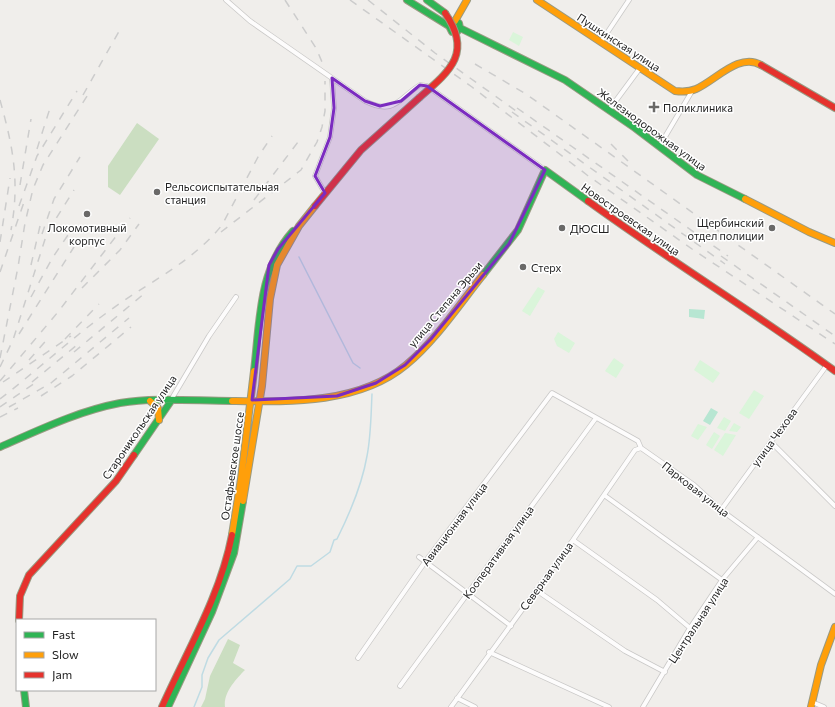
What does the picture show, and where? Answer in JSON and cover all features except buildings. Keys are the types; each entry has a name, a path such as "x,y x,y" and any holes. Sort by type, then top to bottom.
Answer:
{"main road":[{"name":"Железнодорожная улица","path":"407,0 449,26 450,30 454,32 460,28"},
{"name":"Остафьевское шоссе","path":"162,707 222,574 234,524 252,400 267,274 278,248 299,226 361,150 444,77 453,65 457,49 457,35 453,23 445,13 427,0"},
{"path":"449,26 450,22 455,21 467,0"},
{"name":"Пушкинская улица","path":"537,0 675,92 684,93 692,91"},
{"name":"Железнодорожная улица","path":"455,21 459,23 460,28 549,71 609,110 697,175 809,232 835,243"},
{"path":"692,91 738,64 750,61 758,63 835,108"},
{"name":"Новостроевская улица","path":"545,170 639,238 777,329 835,371"},
{"name":"улица Степана Эрьзи","path":"0,447 88,412 113,405 150,401 310,400 350,393 376,383 405,365 431,339 509,244 518,230 545,170"},
{"name":"Остафьевское шоссе","path":"168,707 228,576 234,553 260,400 272,282 281,257 299,226"},
{"path":"150,401 158,408 159,420"},
{"name":"Староникольская улица","path":"19,619 18,599 20,590 29,575 116,481 171,401"},
{"path":"811,705 821,665 835,627"},
{"path":"24,691 26,707"}],"street":[{"path":"226,0 250,21 332,78 334,108 330,136 315,176 325,193"},
{"path":"601,42 629,0"},
{"path":"609,110 640,68"},
{"name":"Новостроевская улица","path":"332,78 365,101 380,106 392,105 401,101 416,88 424,85 431,88 545,170"},
{"path":"659,147 692,91"},
{"name":"Староникольская улица","path":"171,401 209,336 236,297"},
{"name":"улица Чехова","path":"721,510 827,365"},
{"name":"Парковая улица","path":"552,393 638,441 642,448 694,485 721,510 835,594"},
{"name":"Авиационная улица","path":"358,658 425,562 552,393"},
{"name":"Кооперативная улица","path":"400,686 596,418"},
{"path":"771,442 835,506"},
{"name":"Северная улица","path":"451,707 489,652 511,626 573,540 635,450 642,448"},
{"path":"604,495 722,580"},
{"name":"Центральная улица","path":"643,707 690,628 722,580 758,537"},
{"path":"573,540 657,600 690,628"},
{"path":"419,557 511,626"},
{"path":"536,590 625,651 665,672"},
{"path":"489,652 609,707"},
{"path":"457,698 475,707"},
{"path":"811,705 824,707"}],"highlighted area":[{"path":"332,78 365,101 380,106 401,101 420,85 427,86 545,170 509,244 431,339 405,365 376,383 337,396 252,400 269,265 278,249 325,193 315,176 330,137 334,108"}],"green space":[{"path":"513,32 523,37 519,46 509,40"},
{"path":"137,123 159,139 120,195 108,187 108,166"},
{"path":"538,287 545,291 530,316 522,311"},
{"path":"689,309 705,310 704,319 689,317"},
{"path":"558,332 575,343 569,353 557,346 554,339"},
{"path":"614,358 624,365 616,378 605,371"},
{"path":"700,360 720,373 713,383 694,370"},
{"path":"754,390 764,396 749,419 739,413"},
{"path":"711,408 718,412 710,425 703,421"},
{"path":"724,417 731,421 725,431 717,428"},
{"path":"734,423 741,427 737,432 729,431"},
{"path":"698,424 707,427 698,440 691,436"},
{"path":"714,432 720,436 712,449 706,445"},
{"path":"725,433 736,435 723,456 714,450"},
{"path":"228,639 240,645 233,663 245,670 234,682 228,692 225,707 201,707 205,699 210,676"}],"waterway":[{"path":"299,257 353,363 360,368"},
{"path":"194,707 202,687 202,675 208,658 219,640 290,579 297,566 311,566 330,552 334,540 337,539 351,509 362,478 367,456 371,425 372,394"}],"railway":[{"path":"285,0 316,48 322,62"},
{"path":"350,0 472,87 587,175 692,249 835,344"},
{"path":"368,0 435,53 519,113"},
{"path":"83,95 122,26"},
{"path":"475,64 526,94 835,314"},
{"path":"221,232 301,170 317,142 322,127 325,111 325,81"},
{"path":"19,206 37,156 77,91"},
{"path":"0,358 25,223 33,189 43,165 89,93"},
{"path":"0,100 12,149 14,164 15,196 11,230"},
{"path":"37,149 51,105"},
{"path":"517,108 728,256"},
{"path":"512,112 725,264"},
{"path":"20,185 31,119"},
{"path":"0,399 88,327 119,304 187,259 199,249 222,225 258,157 272,136"},
{"path":"254,200 298,142"},
{"path":"611,144 631,164"},
{"path":"42,234 54,199 80,157"},
{"path":"0,242 10,178"},
{"path":"0,367 13,340 47,233 74,190"},
{"path":"0,272 24,202"},
{"path":"0,381 58,312 130,218"},
{"path":"82,288 120,250 139,224"},
{"path":"31,265 40,226"},
{"path":"31,297 53,257 68,235"},
{"path":"19,334 74,247"},
{"path":"721,256 835,336"},
{"path":"74,352 145,293"},
{"path":"65,339 99,304"},
{"path":"9,407 51,383 129,318"},
{"path":"41,396 72,376 131,327"},
{"path":"29,360 50,336"},
{"path":"3,382 71,336"},
{"path":"32,382 77,345"},
{"path":"0,407 38,381"},
{"path":"0,417 18,408"}],"traffic: fast":[{"path":"407,0 449,26 452,32 457,32 459,29"},
{"path":"427,0 445,13"},
{"path":"455,21 459,23 460,28 565,80 635,128 697,175 745,199"},
{"path":"483,275 518,230 545,170 588,201"},
{"path":"254,371 260,315 267,279 273,262 293,231"},
{"path":"0,447 74,416 104,406 147,400 232,401"},
{"path":"134,455 171,401"},
{"path":"168,707 212,612 234,553 243,501"},
{"path":"24,691 26,707"}],"traffic: slow":[{"path":"455,21 467,0"},
{"path":"537,0 675,91 686,92 696,89 727,69 744,62 753,62 761,65"},
{"path":"745,199 809,232 835,243"},
{"path":"243,501 262,386 270,299 277,265 299,226 315,206"},
{"path":"232,401 277,401 323,398 346,394 387,378 406,365 427,345 447,322 483,275"},
{"path":"232,535 241,479 254,371"},
{"path":"150,401 158,408 159,420"},
{"path":"811,707 821,665 835,627"}],"traffic: jam":[{"path":"419,98 440,79 454,60 457,50 457,39 453,27 445,13"},
{"path":"761,65 835,108"},
{"path":"315,206 361,150 419,98"},
{"path":"588,201 835,371"},
{"path":"19,619 20,596 29,575 116,481 134,455"},
{"path":"162,707 202,623 220,580 232,535"}],"place":[{"name":"Поликлиника","path":"654,107"},
{"name":"Рельсоиспытательная станция","path":"157,192"},
{"name":"Локомотивный корпус","path":"87,214"},
{"name":"ДЮСШ","path":"562,228"},
{"name":"Щербинский отдел полиции","path":"772,228"},
{"name":"Стерх","path":"523,267"}]}
